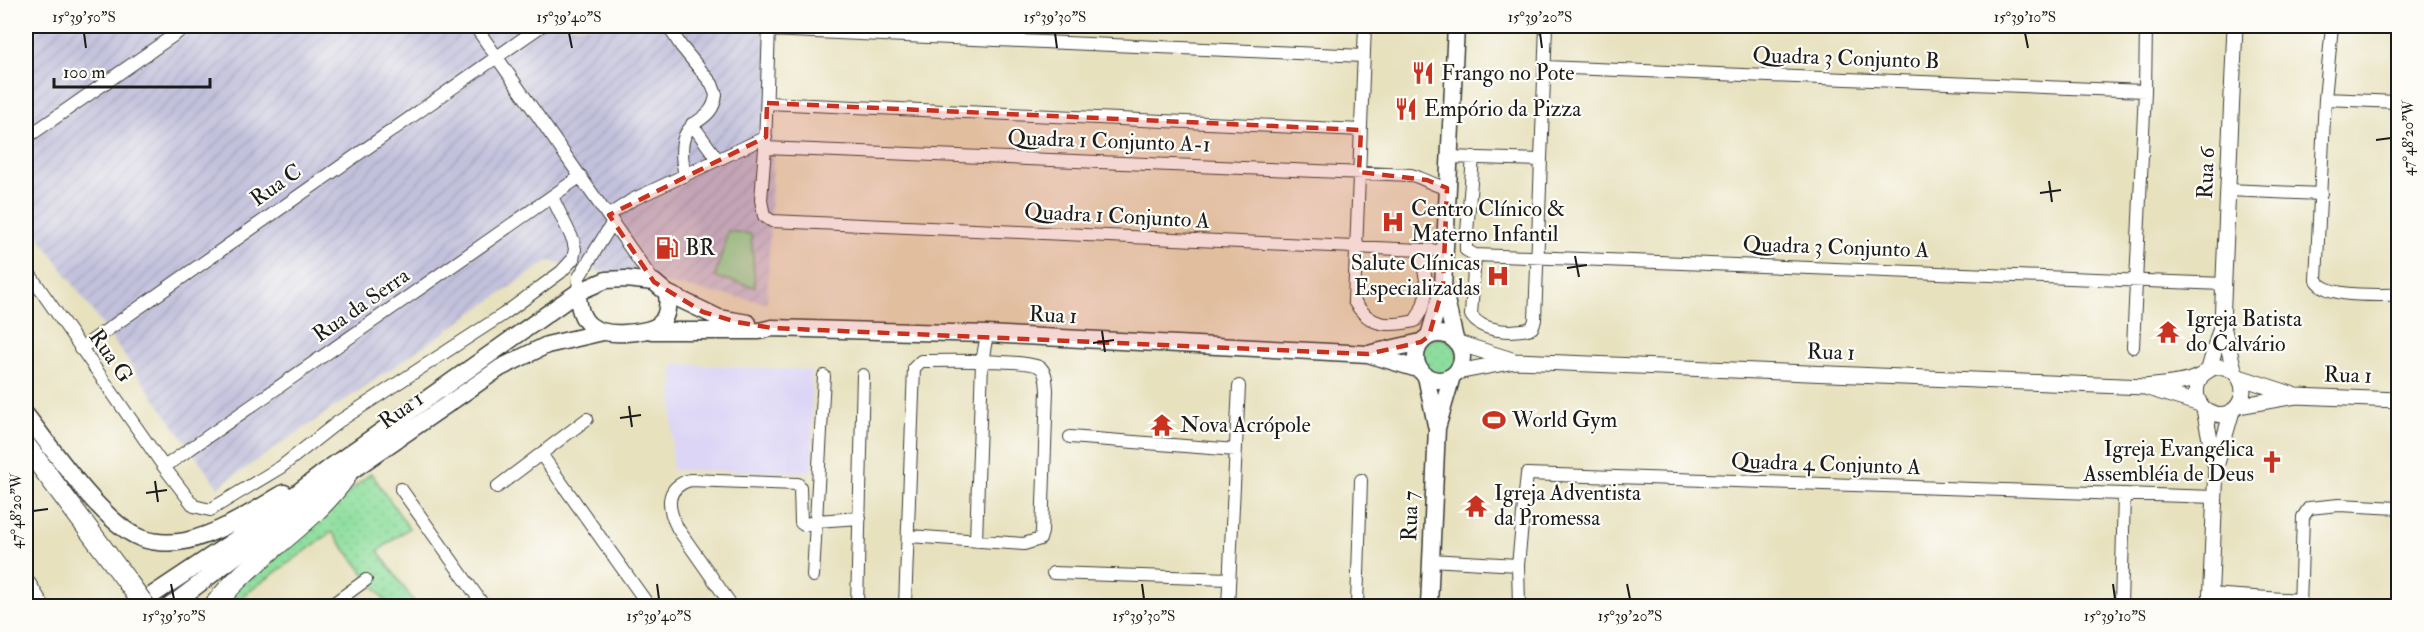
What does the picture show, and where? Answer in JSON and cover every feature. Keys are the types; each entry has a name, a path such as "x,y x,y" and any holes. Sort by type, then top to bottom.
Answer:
{"highway":[{"path":"26,446 145,606"},
{"path":"214,606 238,579 302,525 334,493 339,471"},
{"path":"26,585 39,606"}],"main road":[{"path":"1443,287 1425,339 1416,356 1423,373 1439,380 1455,374 1463,358 1443,287 1456,26"},
{"path":"626,279 654,282 667,293 719,318 772,328 759,331 603,332 590,326 584,319 578,308 578,292 606,280 626,279"},
{"name":"Rua 1","path":"170,606 240,553 339,471 578,292"},
{"path":"652,331 667,315 667,293"},
{"name":"Rua 1","path":"772,328 987,334 1368,354 1423,373"},
{"name":"Rua 1","path":"339,471 500,368 547,345 603,332"},
{"path":"1425,339 1443,333 1457,341"},
{"name":"Rua 1","path":"1368,354 1425,339"},
{"name":"Rua 7","path":"1423,373 1437,428"},
{"name":"Rua 7","path":"1429,606 1437,428 1455,374"},
{"path":"26,415 94,500 118,524 137,537 156,542 184,541 209,533 339,471"},
{"path":"136,606 339,471"}],"street":[{"path":"26,138 187,26"},
{"path":"475,26 654,282"},
{"name":"Rua C","path":"80,349 541,26"},
{"path":"668,26 715,90 715,102 711,111 692,124 683,135 681,149 685,176"},
{"path":"1365,26 1354,301 1361,312 1373,322 1395,326 1415,321 1424,308 1427,283 1419,257 1420,250"},
{"path":"1473,157 1466,245 1466,250 1475,255 1471,315 1480,325 1495,329 1526,330 1534,326 1546,26"},
{"path":"2133,347 2146,26"},
{"name":"Rua 6","path":"2205,373 2222,323 2235,26"},
{"path":"2332,26 2325,99 2316,280 2319,285 2329,291 2398,295"},
{"path":"769,28 1364,56"},
{"name":"Quadra 1 Conjunto A","path":"769,28 762,211 764,216 772,221 1444,251"},
{"name":"Quadra 3 Conjunto B","path":"1545,68 2145,91"},
{"path":"2325,99 2398,102"},
{"name":"Quadra 1 Conjunto A-1","path":"767,103 1361,130"},
{"path":"692,124 718,160"},
{"path":"578,292 579,277 601,241 611,218 632,200 718,160 766,142"},
{"name":"Quadra 1 Conjunto A-1","path":"766,142 1411,175 1448,188"},
{"path":"1449,157 1540,160"},
{"name":"Rua da Serra","path":"164,467 581,176"},
{"path":"2228,190 2321,194"},
{"name":"Rua G","path":"26,269 164,467 194,506 210,510 268,476 338,422 504,314 561,272 573,259 575,249 573,240 552,197"},
{"path":"601,241 612,237 624,239"},
{"name":"Quadra 3 Conjunto A","path":"1475,255 2224,284"},
{"name":"Rua 6","path":"2222,323 2237,375"},
{"path":"975,541 982,362 987,334"},
{"path":"1457,341 1515,361"},
{"path":"905,606 914,368 921,361 1037,365 1046,377 1040,539 1024,544 909,536"},
{"path":"1455,374 1515,361"},
{"name":"Rua 1","path":"1515,361 2145,387"},
{"path":"2145,387 2223,367 2237,375 2296,396"},
{"path":"2205,373 2196,390 2216,467 2210,600 2300,603 2303,517 2309,508 2314,506 2398,508"},
{"path":"857,606 863,375"},
{"path":"2216,467 2235,408 2243,392 2237,375"},
{"path":"813,576 824,376"},
{"path":"1228,606 1239,386"},
{"path":"2145,387 2202,406 2218,415 2235,408 2296,396"},
{"name":"Rua 1","path":"2296,396 2398,400"},
{"path":"497,487 587,419"},
{"path":"1070,437 1236,450"},
{"path":"541,454 649,606"},
{"name":"Quadra 4 Conjunto A","path":"1518,565 1527,474 2215,497"},
{"path":"732,606 678,530 672,518 670,505 675,486 690,480 795,482 800,487 801,523 860,518"},
{"path":"1357,606 1361,480"},
{"path":"401,489 484,606"},
{"path":"2121,606 2124,495"},
{"path":"1430,560 1518,565 1519,606"},
{"path":"1053,573 1229,579"},
{"path":"330,606 366,580"}],"highlighted area":[{"path":"767,103 1361,130 1359,172 1427,180 1447,188 1443,287 1429,336 1421,342 1368,354 772,328 737,322 703,312 654,282 609,215 766,137"}],"shaded area":[{"path":"26,26 778,26 767,303 548,261 218,487 26,218"},
{"path":"673,364 811,370 813,472 672,470"}],"green space":[{"path":"728,231 751,234 755,287 715,277"},
{"path":"1439,338 1446,339 1452,344 1457,350 1457,364 1452,370 1446,375 1439,376 1432,375 1426,370 1421,364 1420,357 1421,350 1426,344 1432,339"},
{"path":"371,473 409,528 378,551 417,606 389,606 332,532 240,598 246,606 220,606 234,589"}],"place":[{"name":"Frango no Pote","path":"1423,73"},
{"name":"Empório da Pizza","path":"1406,109"},
{"name":"Centro Clínico & Materno Infantil","path":"1393,222"},
{"name":"BR","path":"667,248"},
{"name":"Salute Clínicas Especializadas","path":"1498,276"},
{"name":"Igreja Batista do Calvário","path":"2168,332"},
{"name":"World Gym","path":"1494,420"},
{"name":"Nova Acrópole","path":"1162,425"},
{"name":"Igreja Evangélica Assembléia de Deus","path":"2272,462"},
{"name":"Igreja Adventista da Promessa","path":"1476,506"}]}
